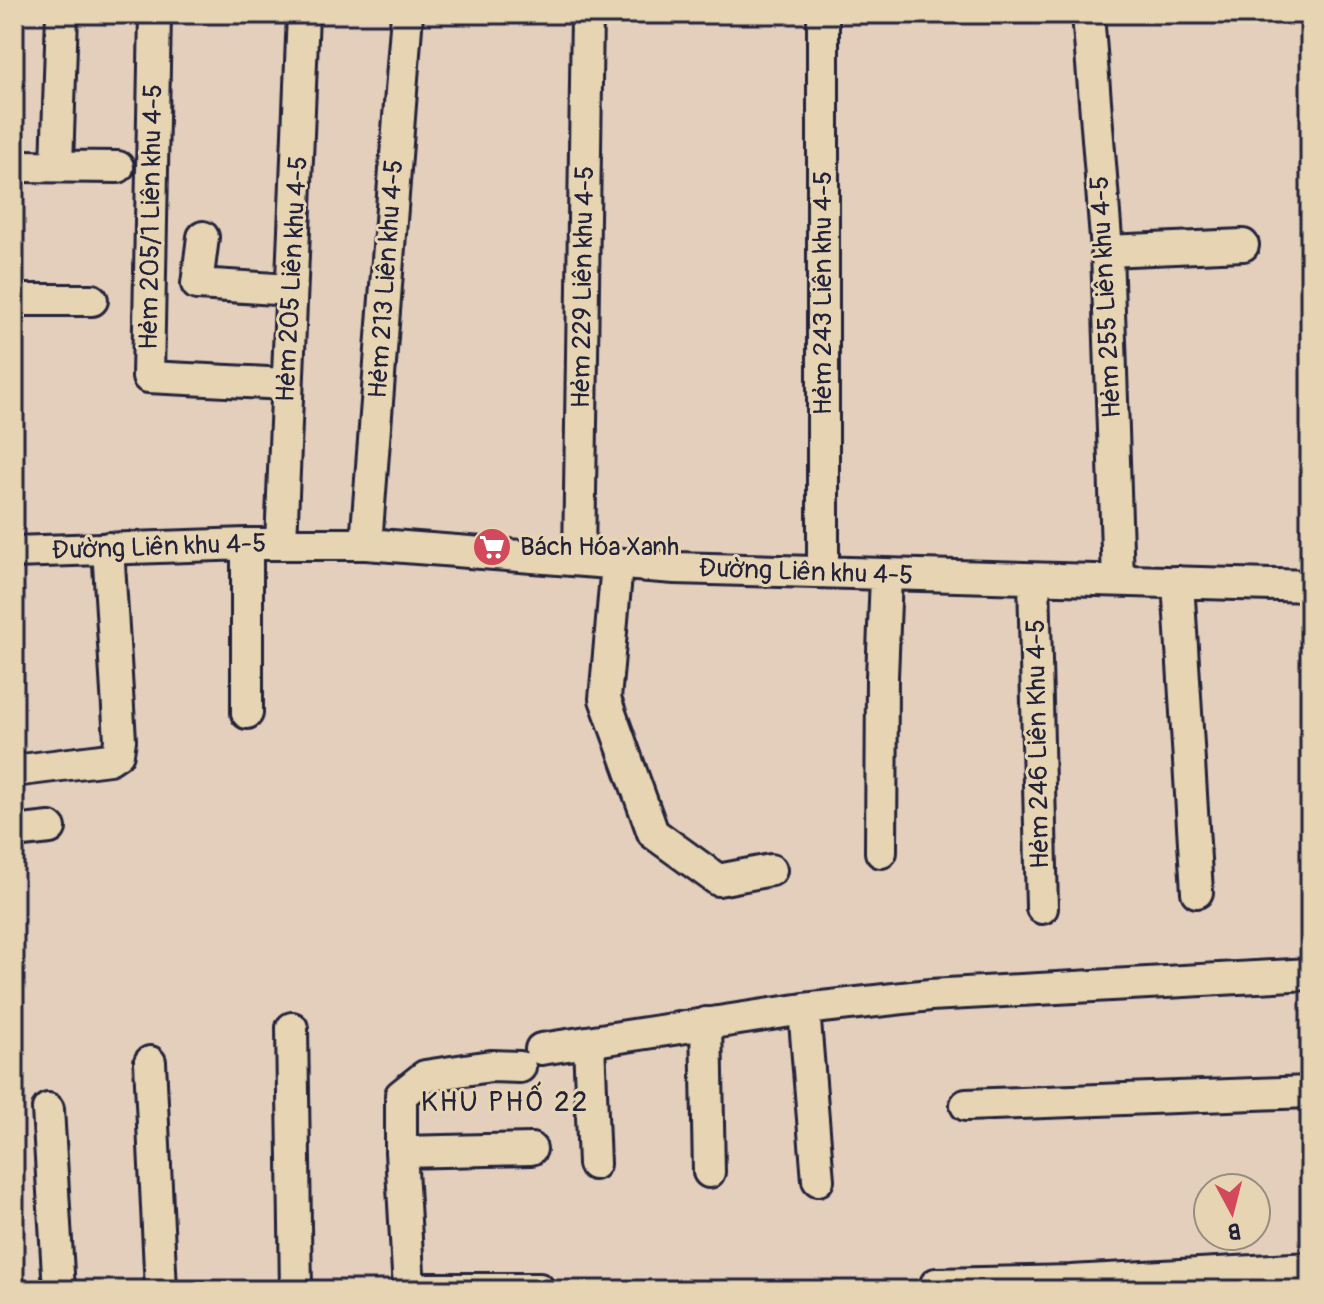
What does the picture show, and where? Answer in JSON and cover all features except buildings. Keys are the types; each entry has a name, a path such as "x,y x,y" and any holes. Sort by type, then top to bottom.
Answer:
{"street":[{"path":"57,166 62,14"},
{"name":"Hẻm 205/1 Liên khu 4-5","path":"155,14 148,377 287,384"},
{"name":"Hẻm 205 Liên khu 4-5","path":"281,543 303,14"},
{"name":"Hẻm 213 Liên khu 4-5","path":"366,544 407,14"},
{"name":"Hẻm 229 Liên khu 4-5","path":"579,560 587,14"},
{"name":"Hẻm 243 Liên khu 4-5","path":"823,14 823,572"},
{"name":"Hẻm 255 Liên khu 4-5","path":"1088,14 1105,100 1118,580"},
{"path":"14,166 118,167"},
{"path":"203,237 197,284 291,290"},
{"path":"1107,251 1243,245"},
{"path":"14,300 92,300"},
{"name":"Đường Liên khu 4-5","path":"14,552 281,543 366,544 617,564 886,576 1310,586"},
{"path":"247,544 247,713"},
{"path":"14,771 109,759 118,753 120,740 108,548"},
{"path":"617,564 605,699 653,833 718,880 771,870"},
{"path":"881,852 886,576"},
{"name":"Hẻm 246 Liên Khu 4-5","path":"1034,579 1042,908"},
{"path":"1178,582 1197,892"},
{"path":"14,832 50,828"},
{"path":"539,1289 409,1290 401,1095 425,1076 491,1066 589,1043 804,1009 930,995 1310,974"},
{"path":"804,1009 818,1180"},
{"path":"706,1023 709,1172"},
{"path":"292,1028 296,1290"},
{"path":"589,1043 594,1164"},
{"path":"150,1062 161,1290"},
{"path":"966,1105 1310,1092"},
{"path":"48,1109 59,1290"},
{"path":"401,1152 531,1149"},
{"path":"936,1284 1132,1284 1310,1268"}],"place":[{"name":"Bách Hóa Xanh","path":"492,547"}],"district":[{"name":"KHU PHỐ 22","path":"505,1102"}]}
